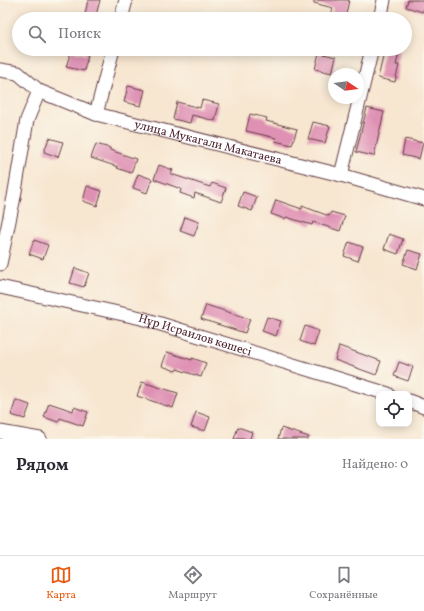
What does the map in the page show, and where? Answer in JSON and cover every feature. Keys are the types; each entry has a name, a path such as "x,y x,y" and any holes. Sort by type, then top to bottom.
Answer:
{"street":[{"path":"123,12 126,0"},
{"path":"381,12 384,0"},
{"path":"96,114 112,56"},
{"path":"340,175 370,56"},
{"name":"улица Мукагали Макатаева","path":"0,70 18,73 39,91 96,114 340,175 424,199"},
{"path":"0,264 14,196 26,120 39,91"},
{"name":"Нұр Исраилов көшесі","path":"0,287 141,318 378,391"},
{"path":"412,402 424,407"},
{"path":"0,432 40,439"}],"building":[{"path":"88,0 100,0 97,12 85,12"},
{"path":"314,0 349,0 346,12 332,12 333,8 314,3"},
{"path":"408,0 424,0 423,12 406,7"},
{"path":"69,56 88,56 84,71 66,67"},
{"path":"318,56 336,57 333,68 328,68 328,72 315,69"},
{"path":"383,56 398,56 396,65 399,65 395,82 378,78"},
{"path":"128,86 145,90 141,106 124,102"},
{"path":"202,100 219,104 215,121 192,115 190,123 173,119 177,102 200,108"},
{"path":"367,108 384,112 374,156 356,152"},
{"path":"250,114 267,118 266,121 297,129 292,145 275,141 276,138 246,131"},
{"path":"313,122 330,126 325,143 308,139"},
{"path":"49,138 63,142 58,157 44,152"},
{"path":"405,139 423,143 419,159 402,155"},
{"path":"96,144 136,159 131,173 91,158"},
{"path":"159,165 173,170 171,174 210,187 212,183 226,188 221,202 195,193 194,198 180,193 181,189 154,179"},
{"path":"138,174 152,179 147,193 133,188"},
{"path":"87,186 102,191 97,206 83,201"},
{"path":"243,192 257,197 252,211 238,206"},
{"path":"276,200 302,209 302,206 329,216 331,212 345,216 340,231 313,222 312,225 286,217 285,219 271,214"},
{"path":"185,217 199,222 194,236 180,231"},
{"path":"389,234 403,239 398,254 384,249"},
{"path":"34,240 48,245 43,259 29,254"},
{"path":"349,242 363,247 358,261 344,256"},
{"path":"408,250 422,254 417,269 403,264"},
{"path":"75,268 89,273 84,287 70,283"},
{"path":"206,305 250,319 245,333 201,319"},
{"path":"267,317 281,321 276,336 262,331"},
{"path":"305,326 319,331 314,346 300,341"},
{"path":"339,346 381,361 376,375 335,360"},
{"path":"167,352 206,363 201,377 162,366"},
{"path":"399,362 413,367 408,381 394,376"},
{"path":"142,382 178,393 173,408 137,396"},
{"path":"16,400 30,405 25,419 11,415"},
{"path":"49,403 73,411 74,407 88,412 83,426 60,418 58,422 44,417"},
{"path":"196,412 210,417 205,431 191,427"},
{"path":"238,427 252,432 250,439 234,439"},
{"path":"281,428 309,437 308,439 278,439"}]}
